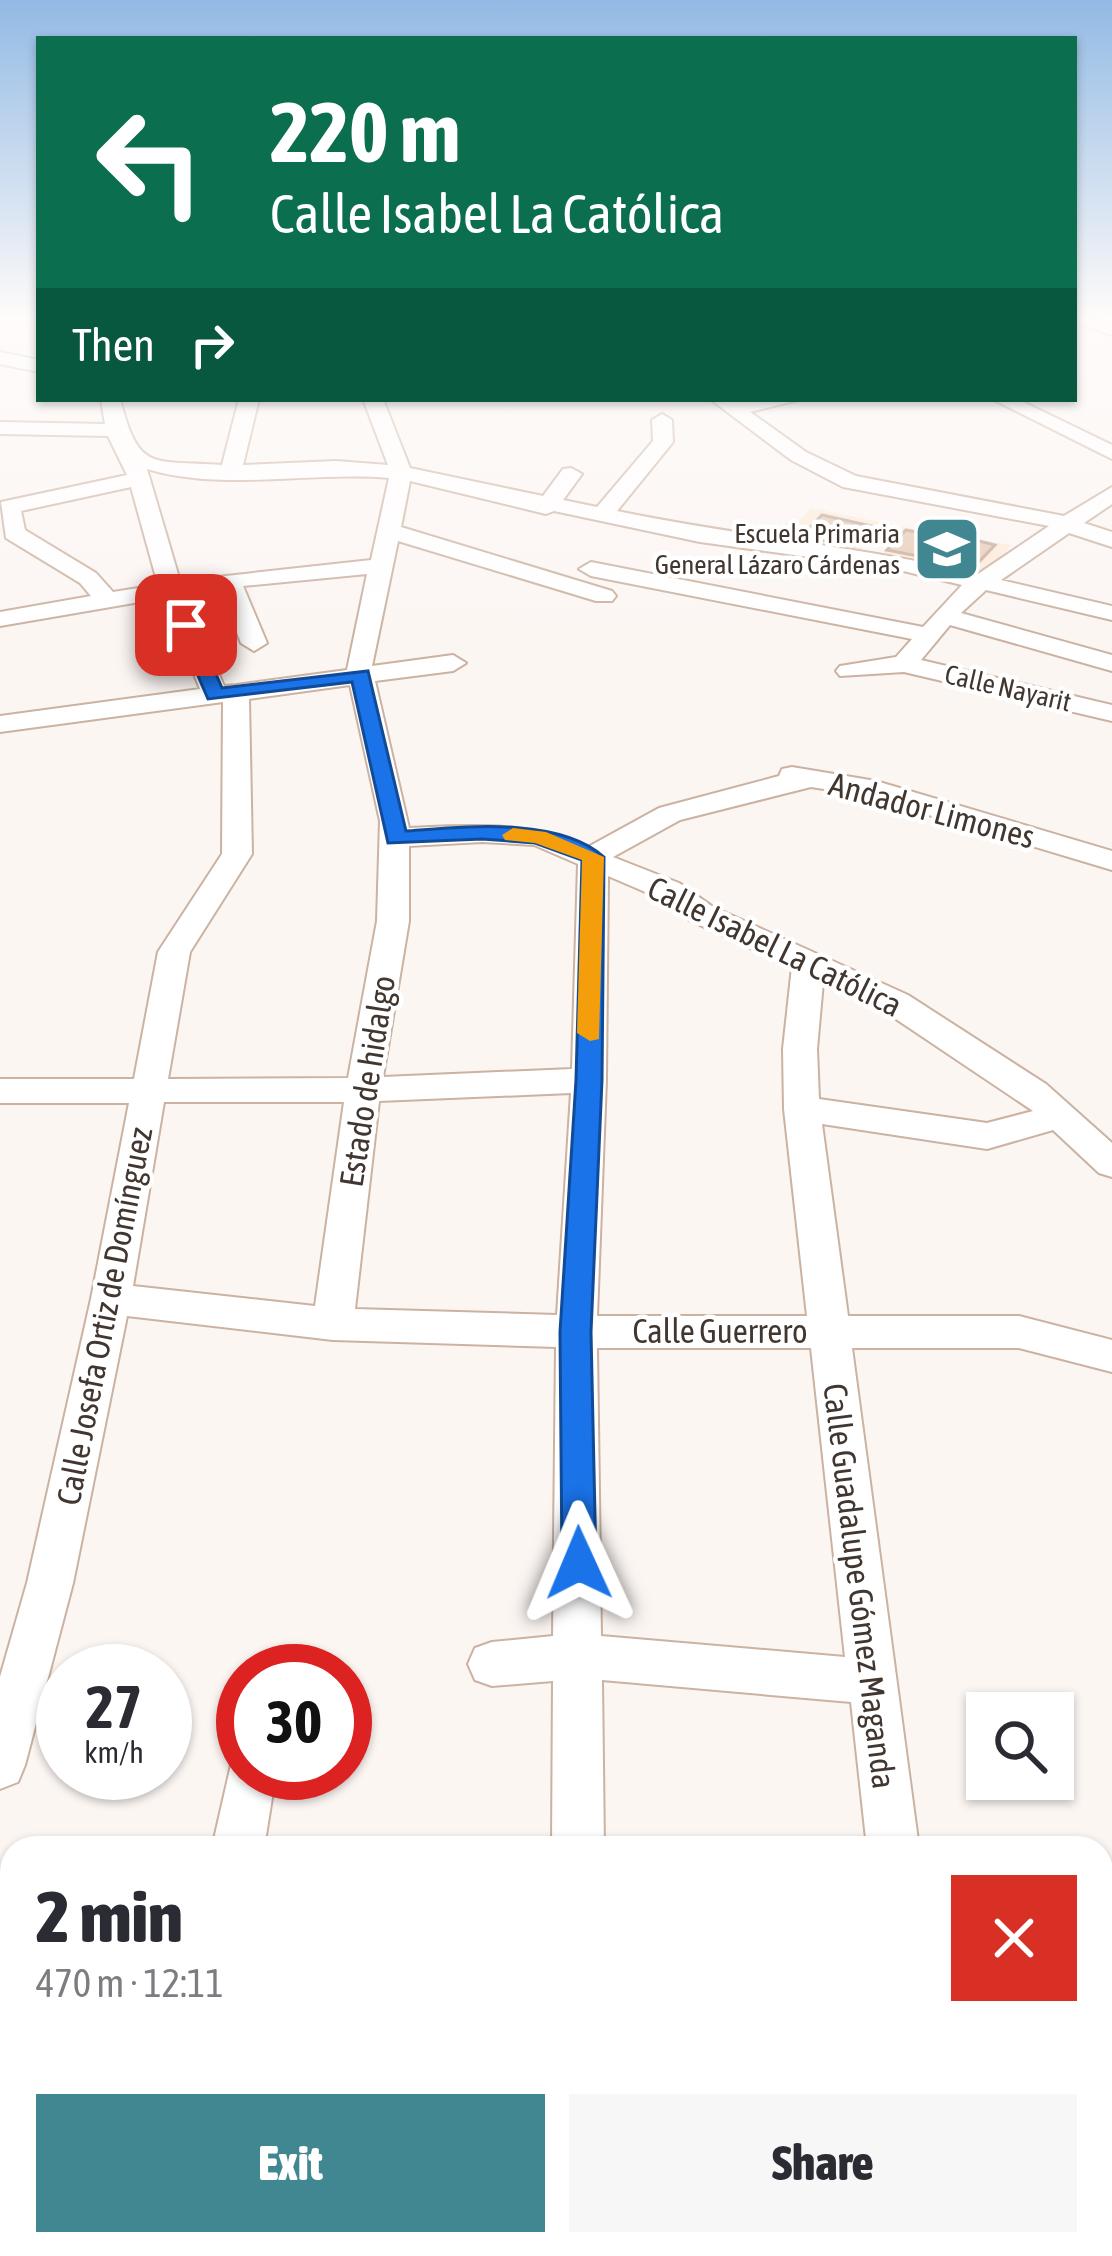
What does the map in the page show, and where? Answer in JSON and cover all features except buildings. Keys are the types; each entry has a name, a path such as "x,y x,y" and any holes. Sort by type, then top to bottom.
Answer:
{"street":[{"path":"116,421 136,469 171,590 225,694"},
{"path":"231,472 244,421"},
{"path":"361,675 401,473 381,421"},
{"path":"601,516 662,442 662,421"},
{"path":"748,421 825,473 851,482 1071,525 1112,540"},
{"path":"1047,421 1112,453"},
{"path":"0,428 22,432 118,430"},
{"path":"107,600 88,578 14,533 9,507 136,469 231,472 336,467 401,473 601,516"},
{"path":"546,507 572,474"},
{"path":"849,671 904,664 963,595 1112,494"},
{"path":"601,516 610,545"},
{"path":"390,531 604,596"},
{"path":"610,545 779,576 895,562 1112,613"},
{"path":"610,545 779,576"},
{"path":"571,588 610,545"},
{"path":"0,619 229,580 379,566"},
{"name":"Calle Nayarit","path":"779,576 935,625 1112,663"},
{"path":"229,580 254,643"},
{"path":"0,724 453,663"},
{"name":"Calle Nayarit","path":"904,664 1112,713"},
{"name":"Estado de hidalgo","path":"333,1324 363,1090 393,921 396,838 361,675"},
{"name":"Calle Josefa Ortiz de Domínguez","path":"0,1765 50,1583 110,1299 174,952 237,854 240,834 225,694"},
{"name":"Andador Limones","path":"749,769 866,787 1112,861"},
{"path":"578,1836 576,1332 589,1080 593,857 623,833 679,808 812,778"},
{"name":"Calle Isabel La Católica","path":"396,838 482,833 538,837 668,890 702,914 896,1003 1034,1092 1112,1164"},
{"name":"Calle Guadalupe Gómez Maganda","path":"808,966 800,1049 802,1109 892,1836"},
{"path":"0,1091 363,1090 589,1080"},
{"path":"802,1109 987,1136 1022,1130 1058,1114"},
{"name":"Calle Guerrero","path":"110,1299 333,1324 576,1332 1019,1332 1112,1356"},
{"path":"492,1664 580,1656 876,1682"},
{"path":"240,1836 246,1800"}],"shaded area":[{"path":"811,508 1011,545 986,575 883,553 887,547 867,542 857,554 774,536 789,520 798,522"}],"slow traffic":[{"path":"513,835 538,837 593,857 590,1033"}],"place":[{"name":"Escuela Primaria General Lázaro Cárdenas","path":"947,549"}],"route":[{"path":"186,625 215,694 361,675 396,838 482,833 538,837 593,857 589,1080 576,1332 579,1563"}]}
